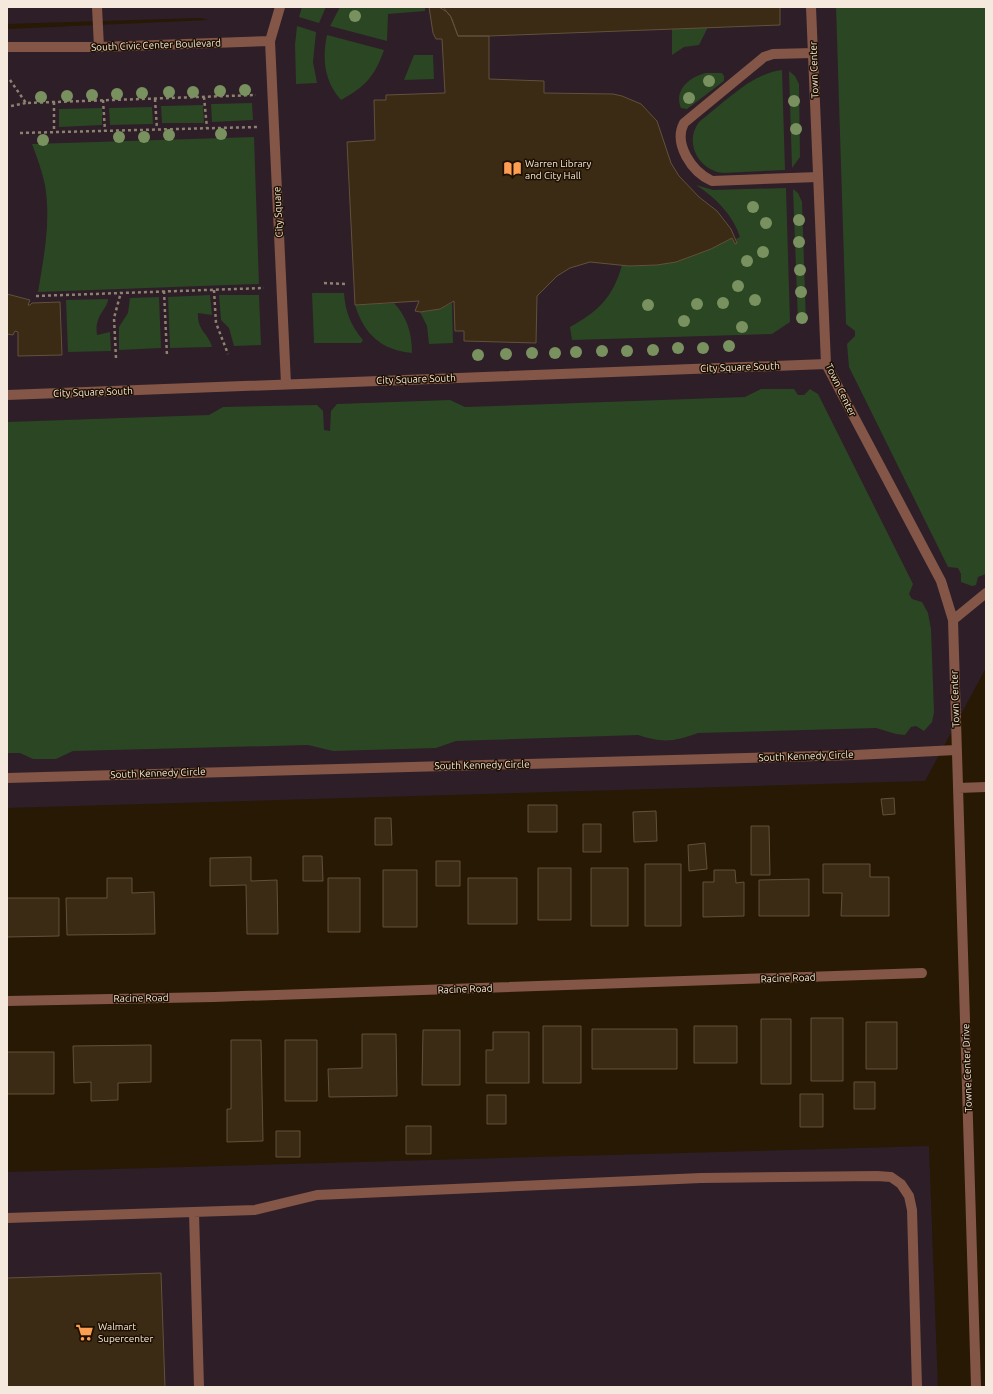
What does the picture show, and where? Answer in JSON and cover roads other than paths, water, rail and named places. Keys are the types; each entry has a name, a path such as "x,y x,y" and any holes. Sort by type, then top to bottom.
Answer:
{"street":[{"path":"98,7 99,47"},
{"path":"270,41 280,7"},
{"name":"Town Center","path":"811,7 826,364 941,581 953,620 956,750"},
{"name":"South Civic Center Boulevard","path":"7,47 99,47 270,41"},
{"name":"City Square","path":"270,41 286,384"},
{"path":"813,53 773,54 759,60 684,123 680,130 680,137 681,146 695,169 700,174 712,181 818,177"},
{"name":"City Square South","path":"7,395 826,364"},
{"path":"953,620 986,593"},
{"name":"South Kennedy Circle","path":"7,778 839,756 956,750"},
{"name":"Towne Center Drive","path":"956,750 976,1387"},
{"path":"958,788 986,787"},
{"name":"Racine Road","path":"7,1001 214,997 922,973"},
{"path":"7,1218 255,1210 316,1194 701,1178 829,1176 891,1177 901,1184 909,1196 912,1210 917,1387"},
{"path":"194,1213 199,1387"}],"place":[{"name":"Warren Library and City Hall","path":"512,169"},
{"name":"Walmart Supercenter","path":"85,1332"}]}
